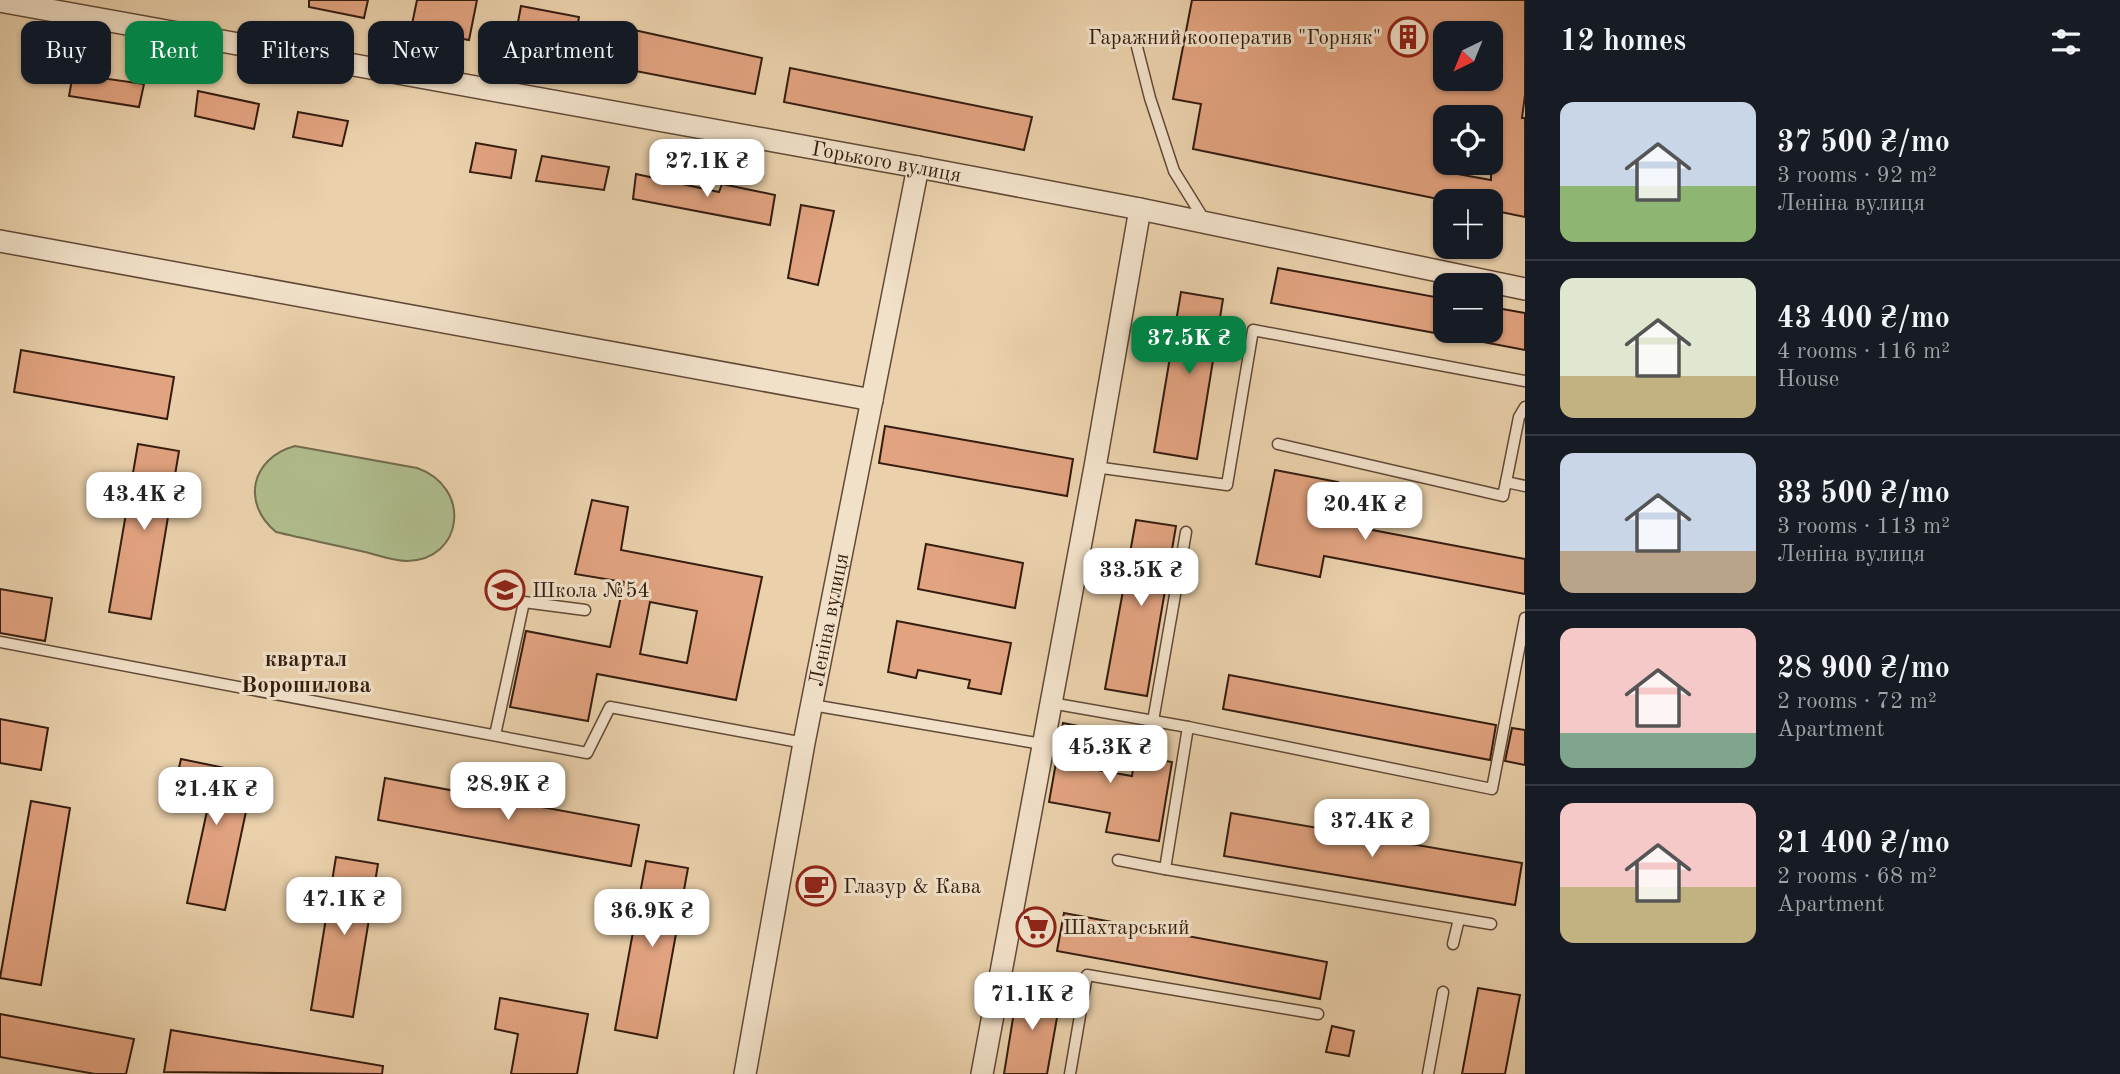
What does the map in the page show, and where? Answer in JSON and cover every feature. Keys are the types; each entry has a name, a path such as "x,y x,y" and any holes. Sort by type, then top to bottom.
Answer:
{"street":[{"name":"Горького вулиця","path":"0,1 918,167 1140,209 1525,289"},
{"name":"Леніна вулиця","path":"745,1074 811,705 918,167"},
{"path":"982,1074 1140,209"},
{"path":"0,241 872,400"}],"lane":[{"path":"1137,47 1150,98 1174,171 1206,223"},
{"path":"1095,467 1227,485 1253,330 1525,381"},
{"path":"1278,444 1503,496 1519,417 1525,407"},
{"path":"1506,482 1525,486"},
{"path":"1153,721 1186,532"},
{"path":"495,735 524,602 585,610"},
{"path":"1051,703 1188,727 1492,789 1525,618"},
{"path":"0,642 587,753 610,707 804,743"},
{"path":"811,705 1042,744"},
{"path":"1165,869 1188,727"},
{"path":"1118,860 1491,924"},
{"path":"1453,944 1459,919"},
{"path":"1070,1074 1087,975 1318,1014"},
{"path":"1428,1074 1444,992"}],"green space":[{"path":"295,446 417,468 435,477 447,490 453,506 454,521 450,536 440,549 426,557 407,561 276,532 258,508 256,483 260,471 269,460"}],"building":[{"path":"309,0 368,0 364,18 309,7"},
{"path":"417,0 477,0 469,40 464,39 464,21 413,21"},
{"path":"1192,0 1525,0 1525,95 1522,118 1525,118 1525,217 1503,212 1503,189 1433,189 1433,198 1193,149 1201,104 1173,99"},
{"path":"521,6 579,17 578,21 518,21"},
{"path":"638,31 762,58 755,94 638,72"},
{"path":"790,68 1032,117 1024,150 784,102"},
{"path":"111,79 125,81 125,84 144,84 139,107 69,96 71,84 111,84"},
{"path":"198,91 259,104 254,129 195,116"},
{"path":"298,112 348,121 342,146 293,137"},
{"path":"476,143 516,150 511,178 470,172"},
{"path":"542,156 609,167 604,190 536,181"},
{"path":"636,174 719,192 722,184 775,195 770,225 633,199"},
{"path":"801,205 834,211 818,285 788,278"},
{"path":"1278,268 1433,297 1433,333 1271,303"},
{"path":"1181,292 1223,299 1197,459 1154,452"},
{"path":"1503,309 1525,313 1525,350 1488,343 1503,343"},
{"path":"21,350 174,377 167,419 14,392"},
{"path":"885,426 1073,459 1067,496 879,463"},
{"path":"138,444 179,451 151,619 109,612"},
{"path":"1275,470 1338,482 1330,522 1525,559 1525,594 1324,556 1320,577 1256,564"},
{"path":"592,500 628,507 621,550 762,577 736,700 597,674 588,721 510,707 526,631 610,647 624,582 575,574","holes":["650,602 697,611 687,663 640,654"]},
{"path":"1136,520 1176,526 1147,696 1105,689"},
{"path":"926,544 1023,563 1015,608 918,589"},
{"path":"0,589 52,598 45,641 0,633"},
{"path":"897,621 1011,643 1001,694 968,688 970,680 918,670 916,678 888,672"},
{"path":"1229,675 1496,725 1490,760 1223,709"},
{"path":"0,719 48,728 41,770 0,763"},
{"path":"1063,723 1104,731 1097,770 1132,776 1135,756 1172,762 1159,841 1106,832 1110,813 1049,802"},
{"path":"1512,728 1525,730 1525,765 1505,761"},
{"path":"181,759 254,774 225,910 187,903 209,802 173,794"},
{"path":"385,778 639,825 631,866 378,820"},
{"path":"31,801 70,808 41,985 0,978"},
{"path":"1231,813 1522,863 1515,905 1224,856"},
{"path":"336,857 378,864 353,1017 311,1010"},
{"path":"646,861 688,868 657,1038 615,1030"},
{"path":"1064,913 1327,962 1320,999 1057,951"},
{"path":"1018,987 1061,995 1047,1074 1004,1074"},
{"path":"1478,988 1520,995 1505,1074 1462,1074"},
{"path":"500,998 588,1014 577,1074 511,1074 518,1034 495,1029"},
{"path":"0,1014 134,1039 126,1074 95,1074 0,1057"},
{"path":"1332,1026 1354,1031 1349,1056 1326,1052"},
{"path":"171,1030 383,1066 382,1074 164,1072"}],"place":[{"name":"Гаражний кооператив \"Горняк\"","path":"1408,37"},
{"name":"Школа №54","path":"505,590"},
{"name":"Глазур & Кава","path":"816,886"},
{"name":"Шахтарський","path":"1036,927"}],"district":[{"name":"квартал Ворошилова","path":"306,671"}]}
